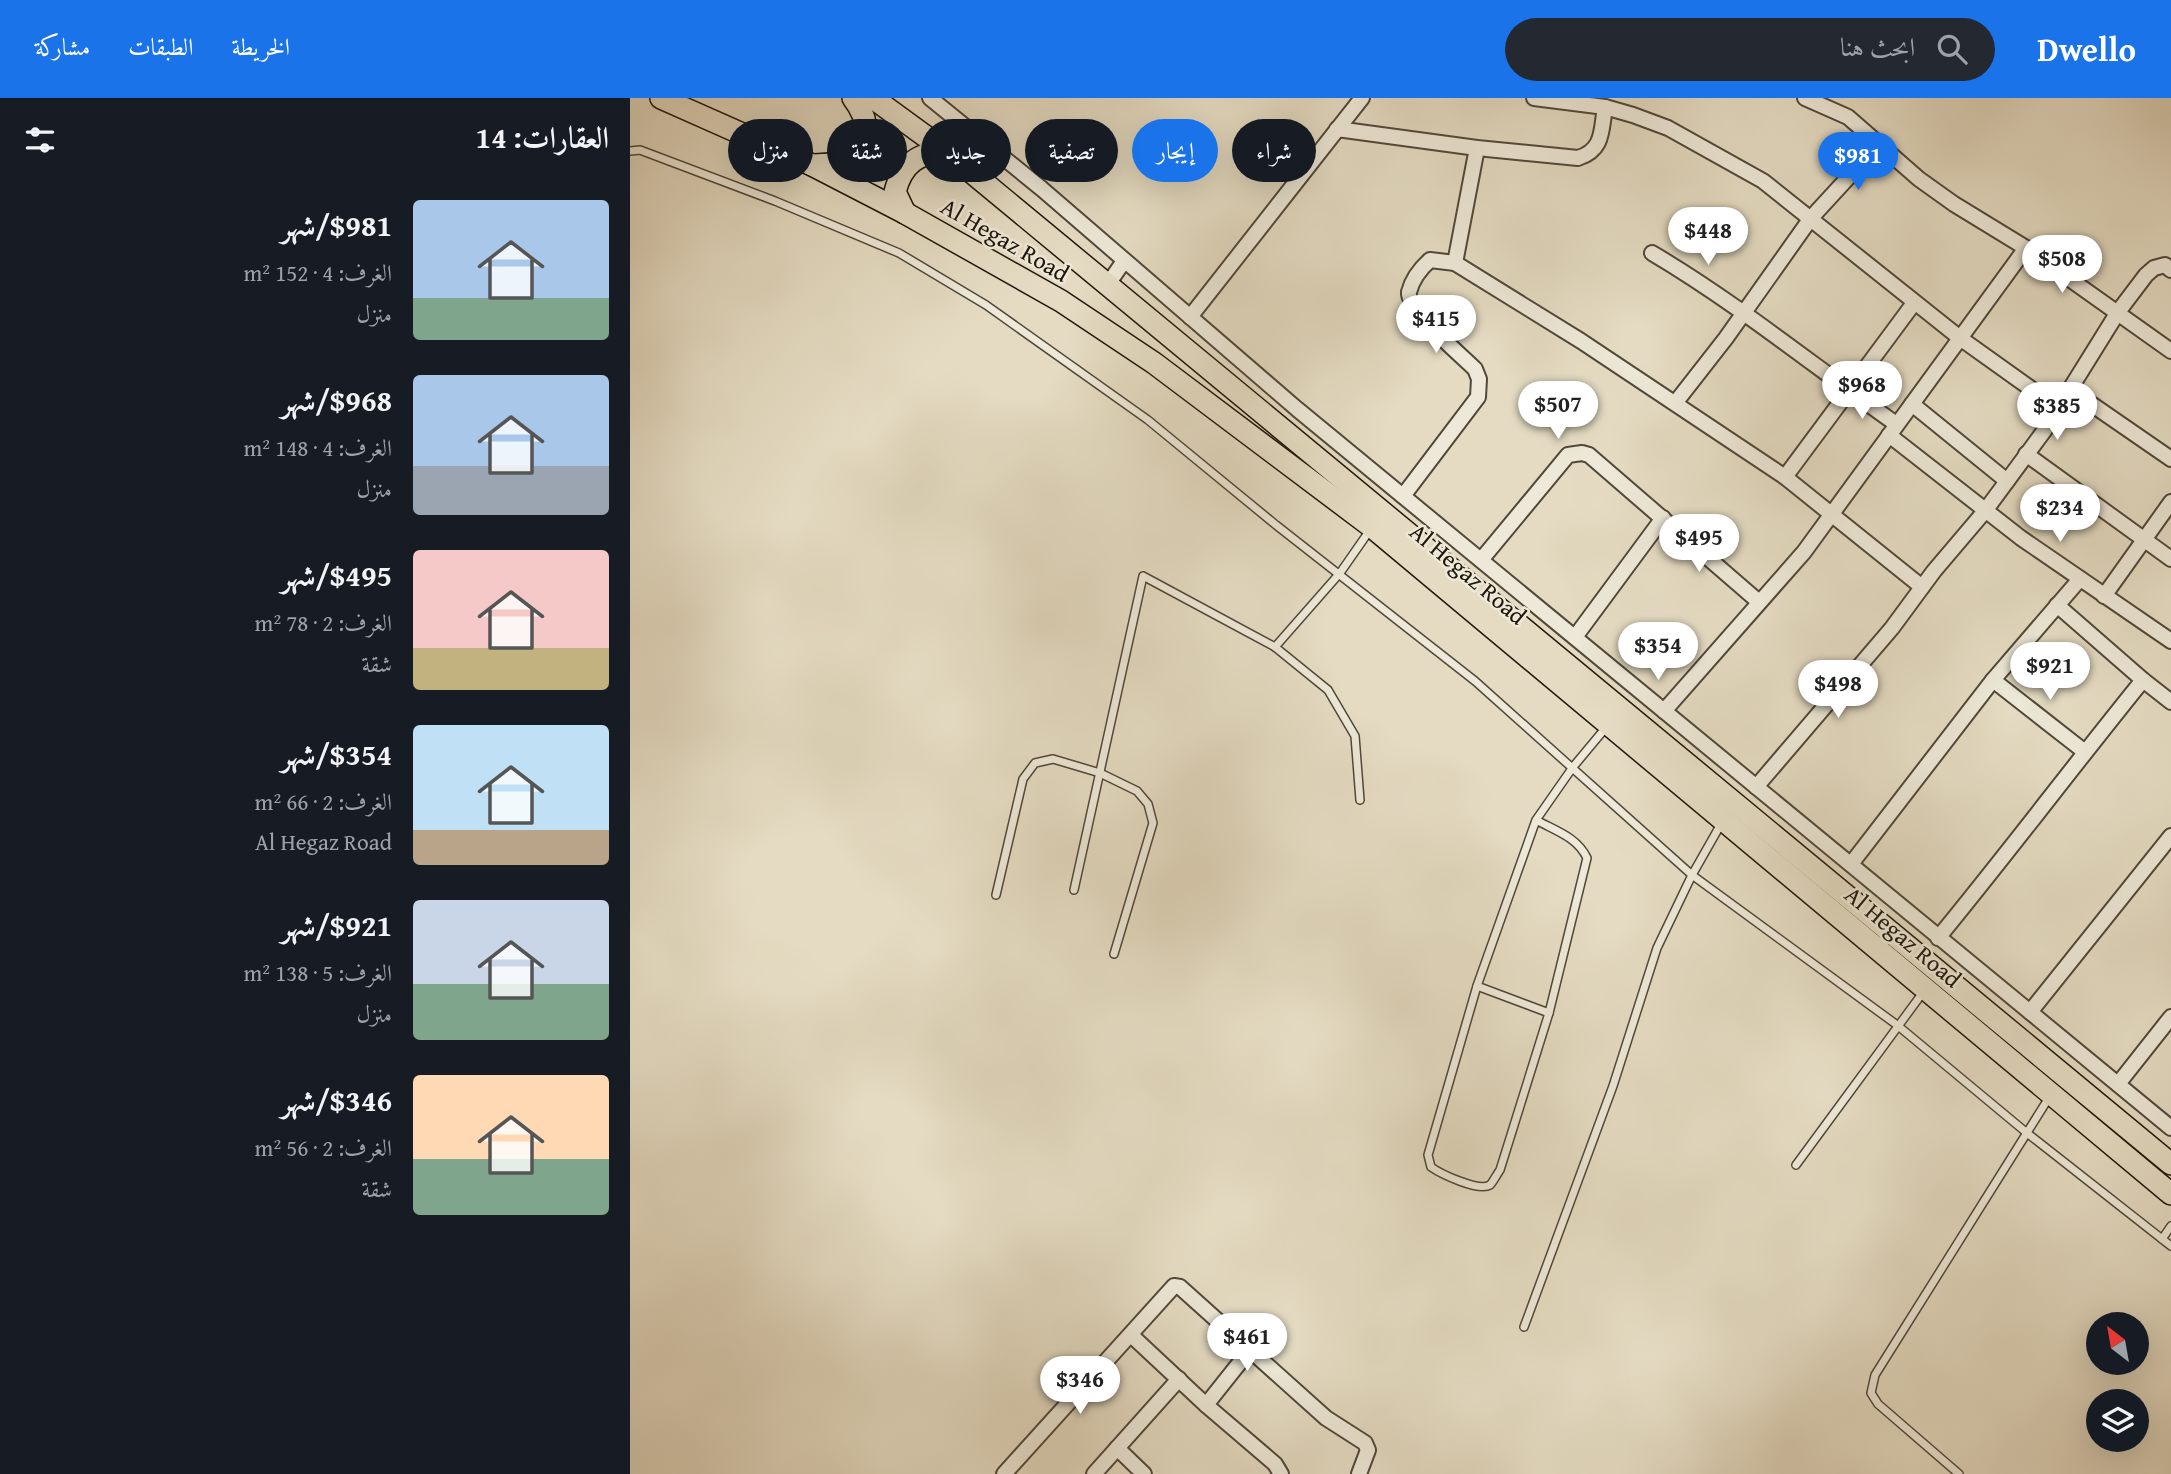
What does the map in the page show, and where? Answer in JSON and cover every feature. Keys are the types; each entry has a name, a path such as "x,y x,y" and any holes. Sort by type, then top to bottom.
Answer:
{"main road":[{"name":"Al Hegaz Road","path":"661,98 728,128"},
{"path":"813,165 845,162 857,153 865,141 867,128 864,114 853,98"},
{"name":"Al Hegaz Road","path":"873,98 921,133"},
{"path":"905,213 895,192 898,178 907,166 921,155"},
{"name":"Al Hegaz Road","path":"813,166 905,213 1061,301 1154,363 1372,527 2171,1194"},
{"name":"Al Hegaz Road","path":"984,182 2171,1164"}],"street":[{"path":"930,98 1042,189 1189,317 1403,496 2171,1128"},
{"path":"1189,317 1362,98"},
{"path":"1534,98 1605,107 1668,128 1763,181 1914,303 2059,408"},
{"path":"1805,98 1848,117 1919,179 2026,248 2171,351"},
{"path":"1337,129 1477,148 1578,158 1587,156 1598,146 1605,107"},
{"path":"1675,402 1811,218 1879,144"},
{"path":"1455,263 1477,148"},
{"path":"1664,710 1804,552 2026,248"},
{"path":"1652,253 1743,313 1848,390 1985,512 2171,641"},
{"path":"1403,496 1478,397 1479,379 1475,369 1410,301 1409,292 1420,270 1430,260 1455,263 1675,402 1785,477 1922,587"},
{"path":"1108,284 1124,261"},
{"path":"1756,787 1849,681 1985,512 2071,390 2118,312 2154,268 2165,265 2171,270"},
{"path":"1785,477 1914,303"},
{"path":"2071,390 2171,459"},
{"path":"1912,404 2007,481"},
{"path":"1481,560 1569,455 1577,453 1588,455 1759,602"},
{"path":"2026,454 2171,559"},
{"path":"2104,596 2171,502"},
{"path":"1575,637 1662,518"},
{"path":"1851,864 1993,680 2080,579"},
{"path":"2057,605 2171,702"},
{"path":"1993,680 2085,752"},
{"path":"1938,938 2143,680"},
{"path":"2030,1012 2171,836"},
{"path":"2118,1084 2171,1017"},
{"path":"1004,1474 1174,1286 1180,1287 1326,1418 1365,1443 1368,1450 1359,1474"},
{"path":"1131,1335 1275,1464 1281,1474"},
{"path":"1206,1405 1249,1351"},
{"path":"1094,1474 1179,1379"},
{"path":"1117,1448 1144,1474"}],"lane":[{"path":"630,151 640,150 762,196 899,253 986,305 1148,420 1276,525 1475,681 1692,875 1897,1025 2027,1133 2171,1246"},
{"path":"1275,647 1340,573 1372,527"},
{"path":"1074,890 1143,576 1275,647 1328,690 1355,736 1360,800"},
{"path":"1536,820 1573,840 1582,847 1587,858 1549,1013 1500,1170 1490,1184 1480,1188 1440,1174 1431,1167 1428,1155 1477,986 1536,820 1573,767 1608,725"},
{"path":"996,895 1023,779 1035,763 1053,759 1100,773 1136,791 1148,804 1153,823 1114,954"},
{"path":"1524,1328 1613,1086 1657,948 1692,875 1723,821"},
{"path":"1477,986 1549,1013"},
{"path":"1796,1165 1925,989"},
{"path":"1959,1474 1878,1404 1871,1393 1875,1375 2050,1095"},
{"path":"2162,1238 2171,1226"}]}
